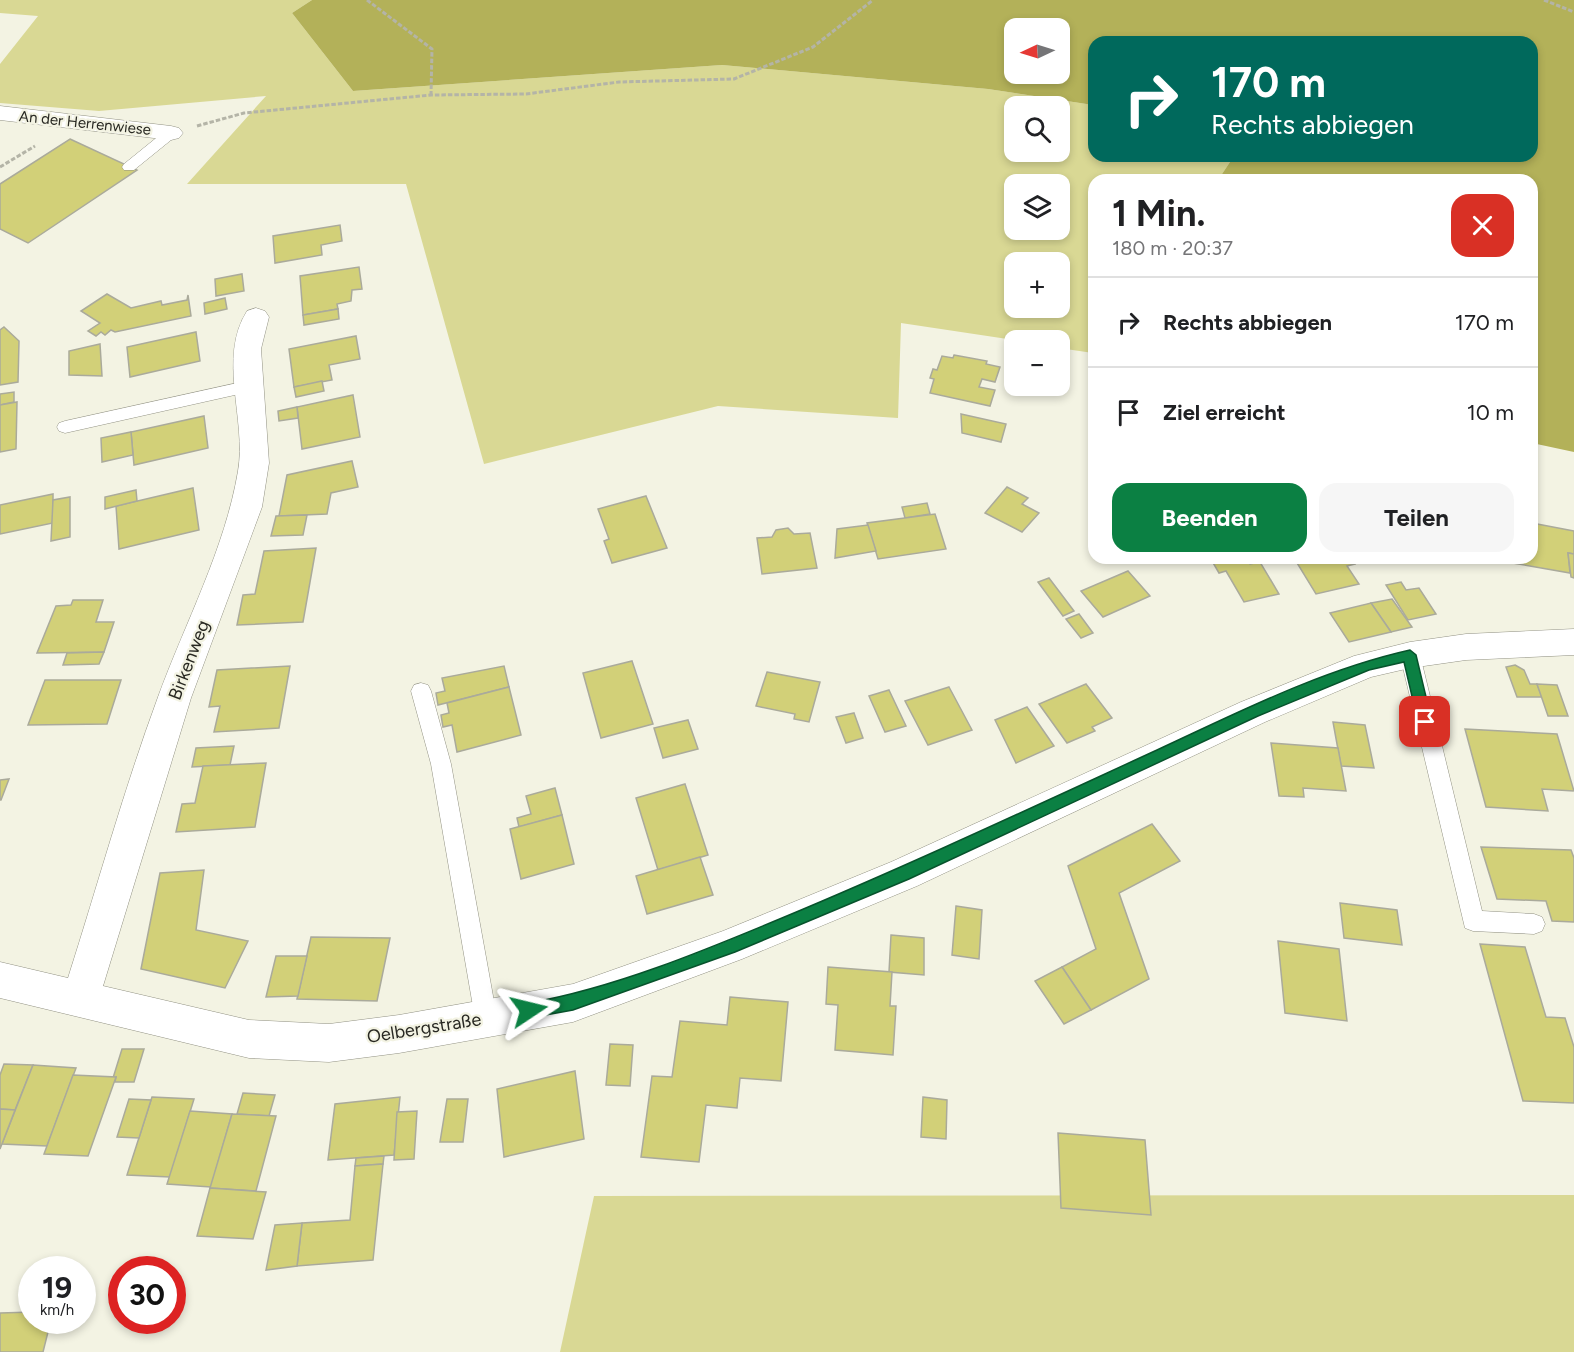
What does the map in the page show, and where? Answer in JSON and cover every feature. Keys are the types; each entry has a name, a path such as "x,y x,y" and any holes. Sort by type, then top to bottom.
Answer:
{"street":[{"name":"An der Herrenwiese","path":"0,113 171,133"},
{"name":"Birkenweg","path":"80,999 174,698 247,507 255,464 248,350 256,317"},
{"name":"Oelbergstraße","path":"0,980 249,1039 329,1043 573,1003 729,947 904,874 1253,712 1366,665 1410,655 1466,647 1574,642"}],"lane":[{"path":"129,166 171,133"},
{"path":"65,427 250,386"},
{"path":"1410,655 1473,921 1534,924"},
{"path":"422,691 441,764 486,1018"}],"path":[{"path":"367,0 432,49 431,95"},
{"path":"171,133 244,113 431,95 526,94 619,82 734,79 813,47 873,0"},
{"path":"1544,0 1574,12"}],"shaded area":[{"path":"0,0 312,0 292,13 353,91 722,65 988,89 1034,96 1004,96 1004,162 1070,162 1070,101 1088,104 1088,162 1230,162 1222,174 1088,174 1088,352 1070,350 1070,330 1004,330 1004,338 901,323 898,418 718,406 484,464 406,184 187,184 266,96 99,111 0,103 0,64 38,16 0,13"},
{"path":"312,0 1574,0 1574,452 1538,444 1538,174 1222,174 1230,162 1538,162 1538,36 1088,36 1088,104 1070,101 1070,96 1034,96 988,89 722,65 353,91 292,13"},
{"path":"1574,1195 1574,1352 560,1352 594,1196"}],"building":[{"path":"70,139 137,170 28,243 0,229 0,184"},
{"path":"340,225 342,241 321,245 322,255 275,263 273,236"},
{"path":"359,267 362,289 352,290 351,301 337,304 338,309 303,315 300,276"},
{"path":"242,274 244,291 216,296 215,279"},
{"path":"107,294 131,308 161,301 162,305 187,300 188,295 191,316 115,332 111,330 105,335 101,332 96,336 88,331 100,323 81,311"},
{"path":"225,298 227,309 205,314 204,303"},
{"path":"338,309 339,319 304,325 303,315"},
{"path":"4,327 19,341 18,382 0,385 0,330"},
{"path":"196,332 200,361 130,377 127,347"},
{"path":"356,336 360,359 329,365 332,380 294,387 289,349"},
{"path":"100,344 102,376 69,375 69,351"},
{"path":"954,355 987,361 986,364 1000,367 995,382 982,379 979,387 995,390 990,406 930,393 934,379 930,378 933,369 937,370 942,356 953,358"},
{"path":"322,381 324,391 296,397 294,387"},
{"path":"14,392 14,402 0,405 0,394"},
{"path":"353,395 360,437 302,449 297,407"},
{"path":"17,402 16,449 0,452 0,405"},
{"path":"297,407 298,418 279,421 278,411"},
{"path":"961,414 1006,424 1001,442 962,433"},
{"path":"204,416 208,448 134,465 131,432"},
{"path":"131,432 133,455 102,462 101,438"},
{"path":"352,461 358,487 331,493 327,514 279,516 287,475"},
{"path":"1007,487 1028,498 1022,504 1039,513 1022,532 985,513"},
{"path":"193,488 199,530 119,549 116,506"},
{"path":"136,490 137,501 105,509 105,497"},
{"path":"53,494 53,523 0,534 0,505"},
{"path":"646,496 667,548 612,563 604,541 609,539 598,509"},
{"path":"70,497 70,537 51,541 53,500"},
{"path":"927,503 930,514 905,518 902,507"},
{"path":"935,514 946,549 878,559 867,523"},
{"path":"307,515 303,535 271,536 276,516"},
{"path":"1538,524 1574,531 1574,554 1568,553 1570,573 1518,564 1538,564"},
{"path":"868,525 876,551 835,558 837,529"},
{"path":"788,528 794,534 810,533 817,568 762,574 757,538 772,537 776,530"},
{"path":"316,548 303,622 237,625 243,595 255,594 264,551"},
{"path":"1568,553 1574,554 1574,578 1571,577"},
{"path":"1214,564 1261,564 1279,594 1244,602 1226,571 1219,573"},
{"path":"1298,564 1355,564 1347,566 1359,584 1316,594"},
{"path":"1128,571 1150,596 1103,617 1081,591"},
{"path":"1049,578 1074,611 1063,616 1038,582"},
{"path":"1401,582 1406,590 1419,588 1436,614 1408,620 1386,585"},
{"path":"1392,599 1412,627 1391,632 1371,603"},
{"path":"73,600 103,600 96,622 114,622 104,652 37,653 56,606 71,605"},
{"path":"1371,603 1391,632 1349,642 1330,613"},
{"path":"1079,614 1093,633 1081,638 1066,619"},
{"path":"104,652 99,664 63,665 67,653"},
{"path":"632,661 653,724 601,738 583,673"},
{"path":"1515,665 1524,670 1530,684 1537,684 1542,697 1517,697 1506,667"},
{"path":"290,666 279,728 214,732 220,706 209,707 217,670"},
{"path":"504,666 509,687 438,705 436,693 445,691 442,678"},
{"path":"767,672 820,682 809,722 794,719 795,714 756,706"},
{"path":"45,680 121,680 107,724 28,725"},
{"path":"1086,684 1112,718 1092,727 1095,731 1067,743 1039,704"},
{"path":"1537,684 1557,685 1568,716 1548,716"},
{"path":"509,687 521,735 457,752 452,725 443,727 441,715 449,713 447,703"},
{"path":"949,687 972,730 928,745 905,701"},
{"path":"889,690 906,726 885,732 869,696"},
{"path":"1027,707 1054,746 1016,763 995,720"},
{"path":"854,713 863,738 846,743 836,717"},
{"path":"688,720 698,749 663,758 654,728"},
{"path":"1333,722 1365,725 1374,768 1341,766"},
{"path":"1465,729 1557,734 1574,791 1542,789 1548,811 1486,807"},
{"path":"1271,743 1338,748 1346,791 1303,788 1304,797 1279,796"},
{"path":"234,746 230,765 192,767 196,748"},
{"path":"266,763 255,827 176,832 182,804 195,803 203,766"},
{"path":"9,779 1,800 0,800 0,780"},
{"path":"685,784 708,855 658,870 636,798"},
{"path":"555,788 562,815 519,827 517,818 531,814 526,796"},
{"path":"562,815 574,864 521,879 510,829"},
{"path":"1152,824 1180,861 1119,893 1149,979 1091,1010 1062,967 1096,949 1068,866"},
{"path":"1481,847 1571,850 1574,858 1574,922 1552,921 1546,901 1497,899"},
{"path":"700,857 713,895 647,914 636,876"},
{"path":"204,870 196,930 248,941 225,988 141,969 160,873"},
{"path":"1340,903 1397,910 1402,945 1344,938"},
{"path":"956,906 982,910 979,959 952,955"},
{"path":"891,935 924,938 924,975 889,972"},
{"path":"311,937 390,938 377,1001 297,999"},
{"path":"1278,941 1339,949 1347,1021 1285,1013"},
{"path":"1480,944 1525,947 1546,1017 1565,1018 1574,1047 1574,1103 1523,1101"},
{"path":"276,956 307,956 298,996 266,997"},
{"path":"828,967 892,972 890,1006 896,1006 893,1055 835,1050 838,1005 826,1004"},
{"path":"1062,967 1091,1010 1064,1024 1035,981"},
{"path":"730,997 788,1002 781,1081 740,1078 737,1108 706,1105 699,1162 641,1157 652,1076 672,1077 680,1021 727,1025"},
{"path":"610,1044 633,1045 630,1086 606,1085"},
{"path":"122,1049 144,1049 134,1082 115,1082 116,1077 113,1078"},
{"path":"4,1064 33,1065 15,1110 0,1109 0,1075"},
{"path":"33,1065 76,1068 47,1146 2,1144"},
{"path":"575,1071 584,1139 504,1157 497,1089"},
{"path":"73,1075 116,1077 88,1156 44,1154"},
{"path":"243,1093 275,1095 269,1116 237,1114"},
{"path":"152,1097 194,1099 170,1177 127,1175"},
{"path":"400,1097 394,1155 328,1160 335,1104"},
{"path":"923,1097 947,1100 946,1139 921,1137"},
{"path":"129,1099 151,1100 139,1138 117,1137"},
{"path":"447,1099 468,1099 463,1142 440,1142"},
{"path":"0,1109 15,1110 0,1149"},
{"path":"190,1111 232,1114 211,1187 167,1184"},
{"path":"417,1111 414,1159 394,1160 397,1112"},
{"path":"232,1114 276,1116 256,1191 210,1188"},
{"path":"1058,1133 1145,1140 1151,1215 1061,1208"},
{"path":"384,1156 383,1164 355,1166 356,1158"},
{"path":"383,1164 373,1260 297,1266 302,1223 350,1220 355,1166"},
{"path":"210,1188 266,1192 253,1239 197,1236"},
{"path":"302,1223 297,1266 266,1270 275,1225"},
{"path":"18,1312 18,1334 48,1334 43,1352 0,1352 0,1313"}],"route":[{"path":"529,1010 573,1003 729,947 904,874 1253,712 1366,665 1410,655 1425,722"}]}
